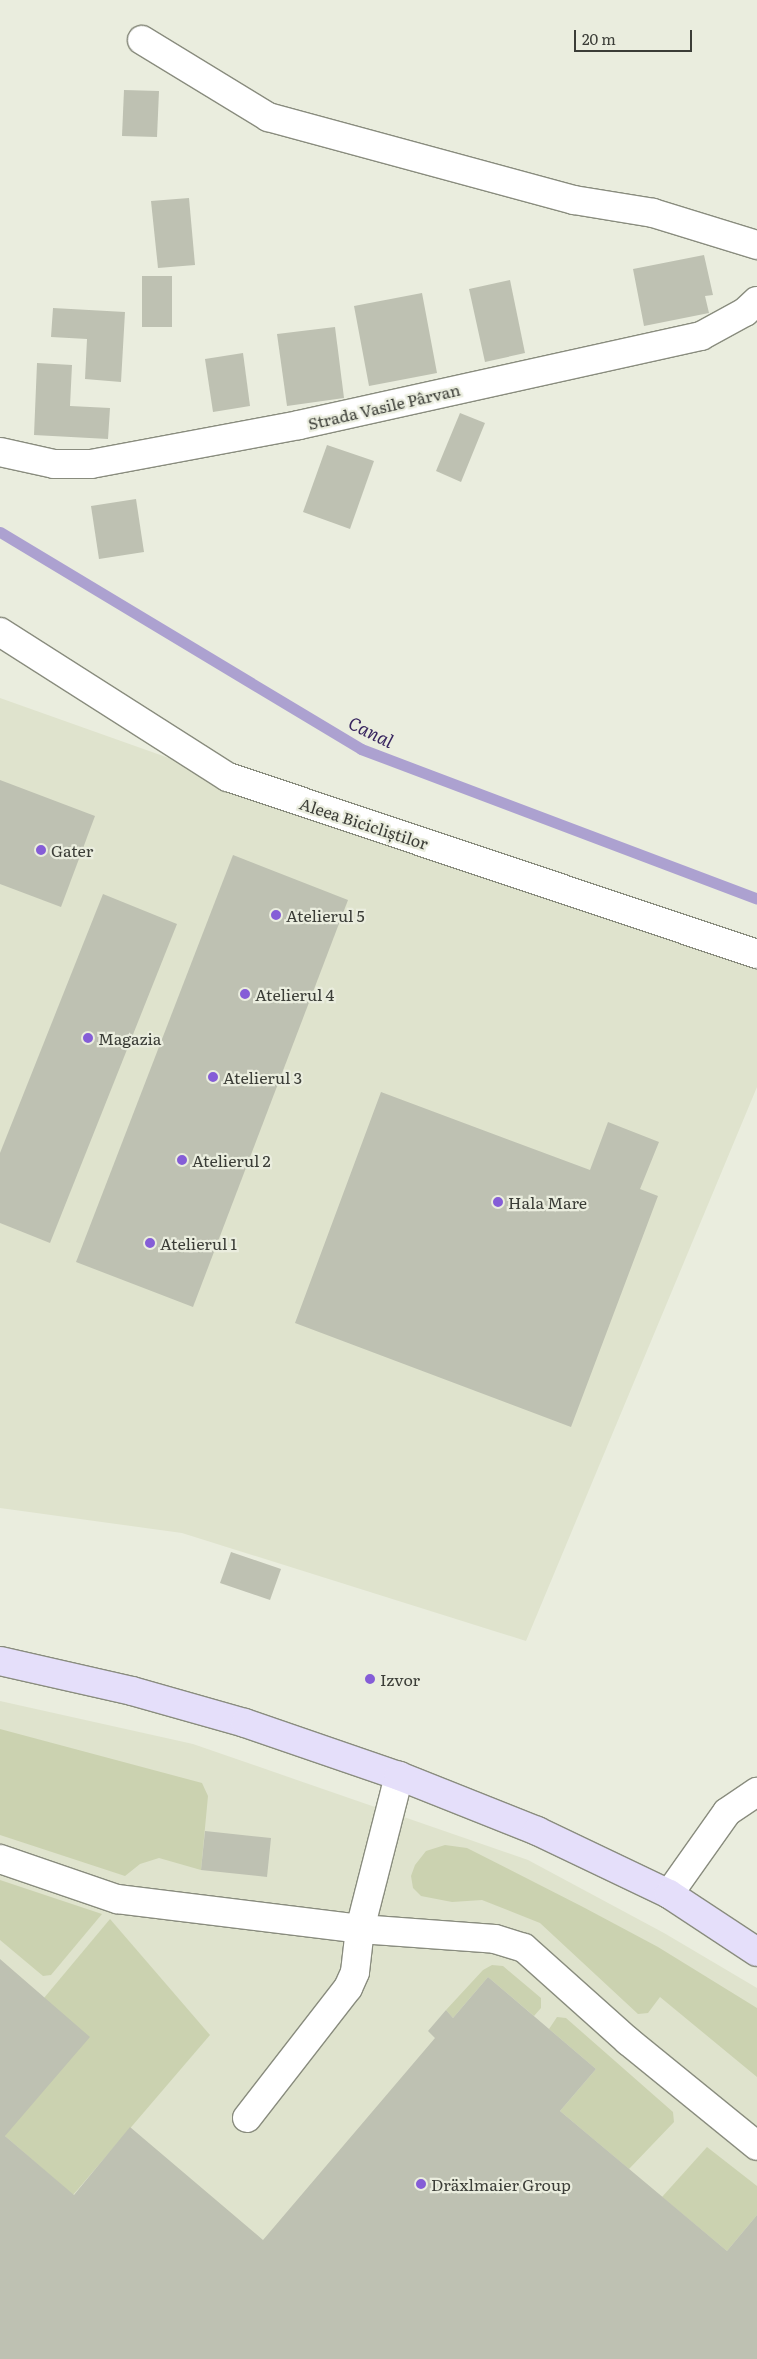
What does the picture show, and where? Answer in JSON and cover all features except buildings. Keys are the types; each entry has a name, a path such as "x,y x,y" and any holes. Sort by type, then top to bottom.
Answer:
{"main road":[{"path":"0,1661 132,1691 226,1718 399,1776 538,1831 669,1894 757,1952"}],"street":[{"path":"142,40 268,117 574,200 662,216 757,245"},
{"name":"Strada Vasile Pârvan","path":"0,452 54,464 91,464 299,426 701,336 745,312 757,301"},
{"name":"Aleea Bicicliștilor","path":"0,632 228,777 757,954"},
{"path":"248,2118 348,1988 355,1972 360,1929 399,1776"},
{"path":"669,1894 727,1812 757,1792"},
{"path":"0,1859 117,1899 360,1929 452,1934 495,1939 524,1948 628,2041 757,2146"}],"shaded area":[{"path":"0,698 757,967 757,1087 526,1641 182,1533 0,1508"},
{"path":"0,1701 193,1744 528,1860 664,1933 757,1988 757,2359 0,2359"},
{"path":"0,1729 202,1783 208,1796 201,1870 159,1858 140,1864 125,1876 0,1835"},
{"path":"445,1845 467,1848 583,1907 658,1947 757,2008 757,2077 660,1997 648,2013 638,2014 540,1923 482,1900 452,1902 421,1896 413,1888 411,1876 415,1865 426,1851"},
{"path":"0,1880 102,1914 51,1975 43,1976 0,1940"},
{"path":"110,1919 210,2035 73,2195 5,2136 44,1998"},
{"path":"492,1965 503,1966 541,1998 541,2008 534,2016 488,1977 453,2018 446,2010 483,1970"},
{"path":"557,2017 566,2018 673,2112 674,2122 629,2169 560,2111 596,2069 549,2029"},
{"path":"707,2147 757,2186 757,2215 727,2251 662,2197"}],"waterway":[{"name":"Canal","path":"0,532 361,749 757,899"}],"place":[{"name":"Gater","path":"41,850"},
{"name":"Atelierul 5","path":"276,915"},
{"name":"Atelierul 4","path":"245,994"},
{"name":"Magazia","path":"88,1038"},
{"name":"Atelierul 3","path":"213,1077"},
{"name":"Atelierul 2","path":"182,1160"},
{"name":"Hala Mare","path":"498,1202"},
{"name":"Atelierul 1","path":"150,1243"},
{"name":"Izvor","path":"370,1679"},
{"name":"Dräxlmaier Group","path":"421,2184"}]}
